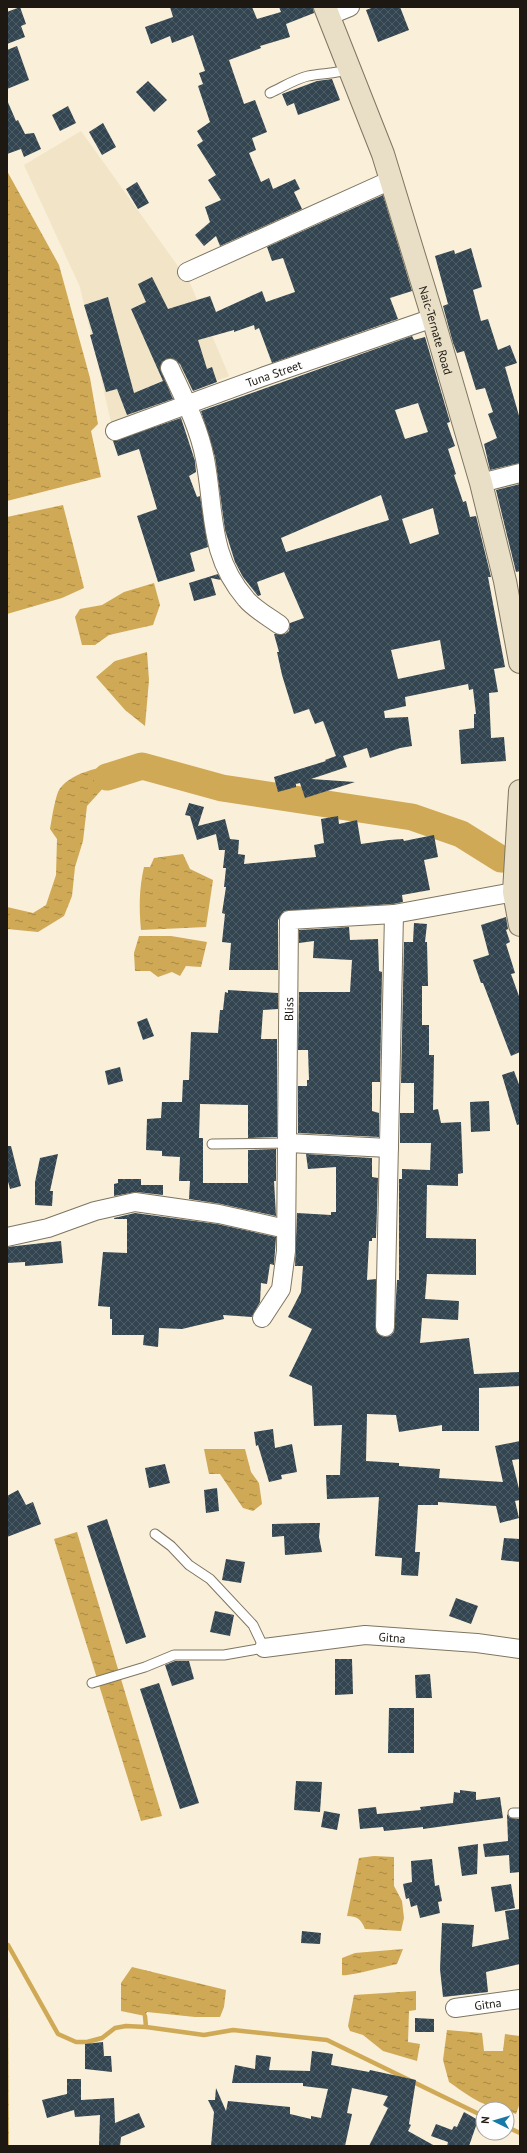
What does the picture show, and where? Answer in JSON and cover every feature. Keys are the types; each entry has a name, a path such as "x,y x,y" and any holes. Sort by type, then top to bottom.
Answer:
{"main road":[{"name":"Naic-Ternate Road","path":"327,11 391,180 433,318 481,483 505,581 520,662"},
{"path":"520,791 514,892 520,925"}],"street":[{"path":"327,11 350,7"},
{"path":"187,272 391,180"},
{"name":"Tuna Street","path":"115,431 187,404 433,318"},
{"path":"170,368 187,404 205,458 212,523 222,562 246,600 280,625"},
{"path":"481,483 520,474"},
{"name":"Bliss","path":"262,1318 281,1289 286,1251 289,920 394,914 514,892"},
{"path":"385,1327 394,914"},
{"path":"288,1143 389,1148"},
{"path":"7,1237 48,1228 95,1211 135,1202 219,1214 286,1229"},
{"name":"Gitna","path":"264,1648 365,1635 477,1643 520,1649"},
{"name":"Gitna","path":"455,2008 520,1999"}],"lane":[{"path":"270,93 295,80 310,76 338,73 350,69"},
{"path":"212,1144 288,1143"},
{"path":"92,1683 174,1655 224,1655 264,1648 253,1625 210,1579 190,1565 171,1546 155,1534"}],"shaded area":[{"path":"81,131 190,283 229,376 111,422 80,287 24,165"}],"water":[{"path":"7,171 59,265 90,378 98,424 91,431 101,477 7,501"},
{"path":"63,505 84,588 62,598 7,614 7,517"},
{"path":"154,583 160,605 153,625 109,635 95,645 82,645 75,617 80,609 102,605 124,592"},
{"path":"147,652 149,680 145,726 125,710 96,677 115,661"},
{"path":"122,764 142,766 105,786 87,806 83,841 75,867 72,896 64,916 38,932 7,929 7,907 33,913 46,905 56,875 57,839 50,829 58,792 63,785 77,775 96,769"},
{"path":"183,854 190,869 213,880 206,927 141,930 140,898 144,867 150,867 154,858"},
{"path":"139,936 171,936 207,942 201,967 186,966 180,976 172,972 158,977 150,971 135,971 134,953"},
{"path":"204,1449 245,1449 251,1472 259,1483 262,1504 253,1511 243,1508 220,1474 209,1474"},
{"path":"77,1532 162,1816 141,1821 54,1539"},
{"path":"7,1818 9,2146 7,2146"},
{"path":"374,1856 394,1857 394,1886 402,1901 404,1918 401,1931 365,1929 358,1919 347,1916 359,1858"},
{"path":"403,1949 397,1964 359,1973 342,1975 342,1958 355,1953"},
{"path":"132,1967 226,1990 224,2007 220,2017 195,2017 147,2012 145,2016 121,2011 121,1983"},
{"path":"416,1991 416,2010 409,2011 408,2042 420,2044 417,2061 383,2051 363,2035 350,2031 348,2026 354,1995"},
{"path":"447,2030 482,2033 484,2051 503,2051 505,2034 520,2036 520,2103 516,2114 515,2101 478,2101 449,2082 443,2060"}],"building":[{"path":"20,7 26,24 21,26 25,37 7,44 7,12"},
{"path":"170,7 252,7 257,19 281,12 279,7 313,7 314,13 286,24 290,37 260,46 261,48 229,60 244,104 255,100 267,132 252,138 256,150 249,153 261,182 269,178 273,189 295,179 300,189 294,192 302,209 220,246 216,236 204,246 195,235 210,222 205,207 221,200 208,180 216,175 197,145 203,141 197,131 210,122 198,86 203,84 199,73 205,71 193,35 172,43 170,36 151,44 145,27 173,17"},
{"path":"374,7 400,7 409,30 378,42 366,10"},
{"path":"17,46 29,80 7,89 7,50"},
{"path":"332,79 340,100 298,115 294,103 287,106 282,94 317,81"},
{"path":"148,81 167,100 154,112 136,92"},
{"path":"7,100 16,121 18,120 25,134 34,133 41,149 24,157 21,149 7,154"},
{"path":"68,106 76,123 60,131 52,115"},
{"path":"103,123 116,147 102,155 89,132"},
{"path":"137,182 149,203 138,209 126,189"},
{"path":"383,195 412,291 390,298 398,319 272,363 259,328 255,330 254,325 234,332 234,330 198,340 207,369 212,367 217,382 193,391 180,364 170,358 162,362 160,368 173,399 127,415 117,389 106,392 90,335 93,334 84,305 108,297 134,393 163,381 131,309 146,302 138,284 152,277 168,309 210,296 216,312 262,291 266,302 295,292 283,258 272,261 267,247"},
{"path":"471,248 482,287 473,290 481,321 488,319 498,350 510,345 517,363 505,367 520,419 520,463 490,470 484,444 497,438 488,414 493,412 485,388 476,390 464,351 457,353 453,343 443,306 448,304 435,256 454,250 455,254"},
{"path":"412,336 414,340 425,337 450,422 447,423 455,446 448,449 456,474 454,475 463,502 466,501 470,517 476,516 491,577 488,577 505,667 494,669 498,692 489,693 491,738 504,737 506,761 461,764 459,730 474,728 474,714 476,714 473,689 469,690 468,684 405,697 406,706 384,711 385,718 408,717 412,746 400,748 370,758 367,748 343,756 347,767 311,779 355,782 305,798 300,783 296,784 296,787 278,792 274,777 326,761 325,760 336,756 323,721 315,724 309,709 294,714 282,675 277,652 279,652 274,634 285,634 289,631 290,623 304,618 284,572 257,582 261,595 258,596 243,577 235,562 225,530 215,457 201,411","holes":["418,403 428,432 405,439 395,410","381,495 389,520 286,552 281,538","433,508 439,534 410,544 402,519","440,640 445,669 398,679 391,650"]},
{"path":"181,418 195,461 196,472 189,476 197,497 200,496 208,547 190,553 195,571 158,582 137,516 157,509 139,449 118,456 113,441"},
{"path":"520,484 520,571 516,572 496,490"},
{"path":"218,574 221,580 211,578 216,595 194,601 189,583"},
{"path":"189,803 204,807 198,826 225,819 230,839 239,840 238,854 245,855 244,864 316,857 314,845 324,843 321,819 338,816 339,824 357,820 361,844 403,839 404,841 434,835 438,857 424,860 430,890 402,895 403,902 393,904 284,911 278,920 278,970 229,970 231,943 222,942 225,914 222,913 226,887 224,887 226,868 223,868 225,850 219,850 216,834 197,840 190,816 185,815"},
{"path":"506,917 508,929 506,930 510,942 506,944 515,973 511,974 520,999 520,1052 511,1056 473,960 489,955 481,925"},
{"path":"414,923 427,924 425,942 427,942 428,986 422,986 422,1025 429,1025 429,1055 434,1055 433,1110 438,1109 441,1123 461,1122 463,1173 458,1174 458,1186 427,1185 426,1238 476,1239 476,1275 427,1274 425,1299 459,1301 458,1320 422,1318 420,1343 469,1338 474,1374 520,1372 520,1386 479,1388 479,1431 442,1431 442,1425 399,1432 396,1415 367,1414 366,1461 399,1463 399,1466 440,1469 439,1478 503,1482 495,1446 520,1441 520,1459 512,1460 520,1493 520,1500 515,1501 519,1518 500,1523 496,1506 438,1502 438,1505 418,1505 415,1552 420,1552 418,1576 401,1575 402,1558 375,1556 379,1497 327,1499 326,1475 340,1475 342,1425 314,1426 312,1386 289,1376 312,1329 288,1317 301,1292 303,1266 295,1266 297,1213 331,1215 331,1212 336,1212 336,1167 308,1169 306,1154 372,1158 372,1177 378,1178 376,1238 372,1238 372,1241 369,1241 367,1280 376,1279 376,1332 384,1337 390,1336 394,1332 397,1280 399,1280 399,1179 402,1179 402,1169 430,1170 431,1143 400,1143 400,1113 414,1113 414,1083 401,1083 404,942 413,942"},
{"path":"349,927 350,940 378,939 379,971 382,972 380,1082 372,1082 372,1111 379,1113 379,1137 298,1133 298,1086 307,1086 307,1080 309,1080 308,1050 298,1050 299,992 350,992 352,960 313,958 314,941 299,943 299,930"},
{"path":"228,990 278,993 278,1009 263,1010 261,1039 277,1039 277,1137 248,1138 248,1105 200,1104 199,1138 203,1138 203,1183 248,1183 248,1150 276,1149 276,1181 274,1181 276,1216 221,1204 189,1199 190,1181 179,1181 180,1157 162,1156 162,1151 146,1150 147,1119 161,1118 162,1102 182,1102 183,1080 189,1080 191,1032 218,1033 220,1010 223,1010 225,992 228,993"},
{"path":"147,1018 154,1036 143,1040 137,1022"},
{"path":"120,1067 123,1081 108,1085 105,1071"},
{"path":"514,1071 520,1087 520,1124 517,1125 502,1075"},
{"path":"489,1101 490,1131 471,1132 470,1102"},
{"path":"7,1146 11,1146 21,1186 10,1189 7,1178"},
{"path":"58,1154 50,1191 53,1191 52,1206 35,1205 35,1182 40,1158"},
{"path":"118,1179 141,1179 141,1185 163,1185 163,1195 136,1192 114,1196 114,1184 118,1183"},
{"path":"135,1213 217,1224 276,1237 274,1265 270,1264 267,1284 261,1283 260,1302 252,1317 223,1315 224,1319 182,1329 159,1328 158,1347 143,1345 144,1335 112,1335 110,1307 98,1306 103,1252 127,1253 127,1219 114,1218"},
{"path":"61,1241 63,1263 25,1266 25,1262 7,1263 7,1247"},
{"path":"273,1429 275,1448 292,1444 297,1472 281,1475 282,1479 269,1482 258,1445 256,1446 254,1432"},
{"path":"165,1464 170,1483 149,1488 145,1468"},
{"path":"217,1488 219,1511 206,1513 204,1490"},
{"path":"18,1490 26,1505 33,1502 41,1524 7,1537 7,1496"},
{"path":"107,1519 146,1637 126,1644 87,1526"},
{"path":"320,1523 319,1537 322,1552 285,1555 284,1536 272,1537 272,1524"},
{"path":"504,1538 520,1539 520,1562 501,1560"},
{"path":"226,1559 245,1562 241,1583 222,1580"},
{"path":"456,1598 478,1606 471,1624 449,1616"},
{"path":"215,1611 234,1615 230,1636 210,1632"},
{"path":"335,1659 352,1659 353,1694 335,1695"},
{"path":"175,1661 189,1661 194,1679 172,1686 165,1665"},
{"path":"430,1674 432,1698 416,1698 415,1675"},
{"path":"159,1683 199,1803 180,1809 140,1689"},
{"path":"389,1708 414,1708 414,1753 388,1753"},
{"path":"296,1781 322,1782 320,1812 294,1810"},
{"path":"460,1790 476,1792 476,1800 500,1797 503,1818 423,1829 423,1827 384,1831 383,1827 360,1829 358,1809 376,1807 377,1814 421,1810 420,1807 453,1803 454,1792 460,1793"},
{"path":"324,1811 340,1814 337,1830 321,1827"},
{"path":"507,1814 510,1818 520,1819 520,1872 510,1873 509,1855 485,1857 483,1844 508,1841"},
{"path":"478,1844 477,1874 462,1876 458,1847"},
{"path":"432,1859 435,1886 439,1885 442,1901 438,1902 440,1913 420,1918 417,1905 411,1907 409,1898 406,1899 403,1884 412,1882 411,1861"},
{"path":"511,1884 515,1908 495,1912 491,1887"},
{"path":"520,1909 520,1964 486,1972 488,1992 443,1997 440,1969 442,1923 474,1925 472,1947 509,1939 505,1911"},
{"path":"302,1931 321,1933 320,1944 301,1943"},
{"path":"415,2018 434,2019 434,2032 415,2032"},
{"path":"103,2042 104,2056 111,2056 112,2072 85,2069 85,2044"},
{"path":"312,2051 333,2054 331,2065 369,2072 370,2070 416,2080 409,2124 411,2125 408,2131 435,2146 369,2146 388,2108 383,2105 388,2096 352,2088 347,2113 352,2114 345,2146 211,2146 214,2112 208,2100 215,2100 216,2088 226,2111 228,2101 290,2107 290,2114 311,2119 311,2116 321,2118 328,2089 303,2086 303,2083 232,2083 235,2065 255,2069 256,2055 271,2057 269,2070 310,2071"},
{"path":"67,2079 81,2079 81,2100 114,2098 115,2123 139,2113 145,2127 121,2137 120,2146 99,2145 100,2115 75,2117 74,2110 47,2118 42,2100 67,2094"},
{"path":"464,2112 475,2118 475,2129 469,2146 447,2146 448,2142 431,2136 436,2124 452,2130 454,2126 457,2127"}],"waterway":[{"path":"107,777 142,766 222,788 412,817 461,834 501,859 520,860"},
{"path":"8,1945 58,2034 76,2042 87,2042 102,2038 115,2028 126,2026 146,2027 204,2035 233,2030 327,2040 475,2112"},
{"path":"145,2016 146,2027"},
{"path":"515,2131 520,2133"}]}
